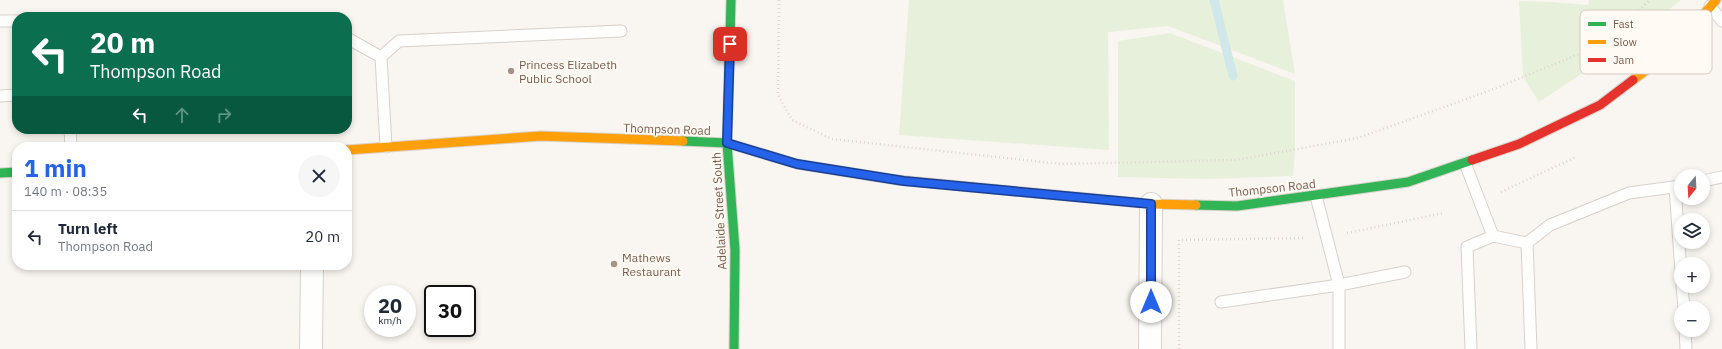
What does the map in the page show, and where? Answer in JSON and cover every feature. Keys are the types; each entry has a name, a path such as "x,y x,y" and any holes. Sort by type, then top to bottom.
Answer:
{"street":[{"name":"Adelaide Street South","path":"731,0 727,143 735,250 734,349"},
{"name":"Thompson Road","path":"352,150 541,136 727,143 797,164 904,181 1151,204 1237,206 1408,182 1520,144 1600,105 1641,74"},
{"path":"0,173 12,172"},
{"path":"1150,349 1151,204"},
{"path":"311,349 312,270"}],"lane":[{"path":"1713,3 1722,21"},
{"path":"0,21 12,20"},
{"path":"381,56 399,41 621,31"},
{"path":"352,41 381,56"},
{"path":"381,56 386,147"},
{"path":"0,96 12,95"},
{"path":"1464,163 1493,236"},
{"path":"1710,180 1722,177"},
{"path":"1471,349 1467,247 1493,236 1526,243 1550,225 1629,193 1674,187"},
{"path":"1316,196 1339,285 1339,349"},
{"path":"1679,205 1680,257"},
{"path":"1526,243 1532,349"},
{"path":"1221,302 1339,285 1405,272"},
{"path":"1685,337 1686,349"}],"path":[{"path":"779,0 778,95 792,120 832,139 1061,164 1236,160 1358,138 1494,89 1580,53"},
{"path":"1640,10 1650,0"},
{"path":"1501,192 1576,157"},
{"path":"1179,349 1180,240 1326,238 1444,212"}],"green space":[{"path":"909,0 1283,0 1295,74 1168,26 1108,32 1109,150 899,135"},
{"path":"1589,0 1681,0 1669,10 1580,10 1580,74 1581,74 1539,102 1523,77 1519,1 1588,5"},
{"path":"1170,33 1295,81 1295,149 1293,176 1207,179 1118,177 1118,41"}],"waterway":[{"path":"1214,0 1233,76"}],"traffic: fast":[{"path":"731,0 727,143 735,250 734,349"},
{"path":"683,141 727,143 797,164 897,180"},
{"path":"1196,205 1237,206 1408,182 1472,160"},
{"path":"0,173 12,172"}],"traffic: slow":[{"path":"1707,10 1716,0"},
{"path":"1633,80 1641,74"},
{"path":"352,150 541,136 683,141"},
{"path":"897,180 1151,204 1196,205"}],"traffic: jam":[{"path":"1472,160 1519,144 1600,105 1633,80"}],"place":[{"name":"Princess Elizabeth Public School","path":"511,71"},
{"name":"Mathews Restaurant","path":"614,264"}],"route":[{"path":"730,44 727,143 797,164 904,181 1151,204 1151,302"}]}
